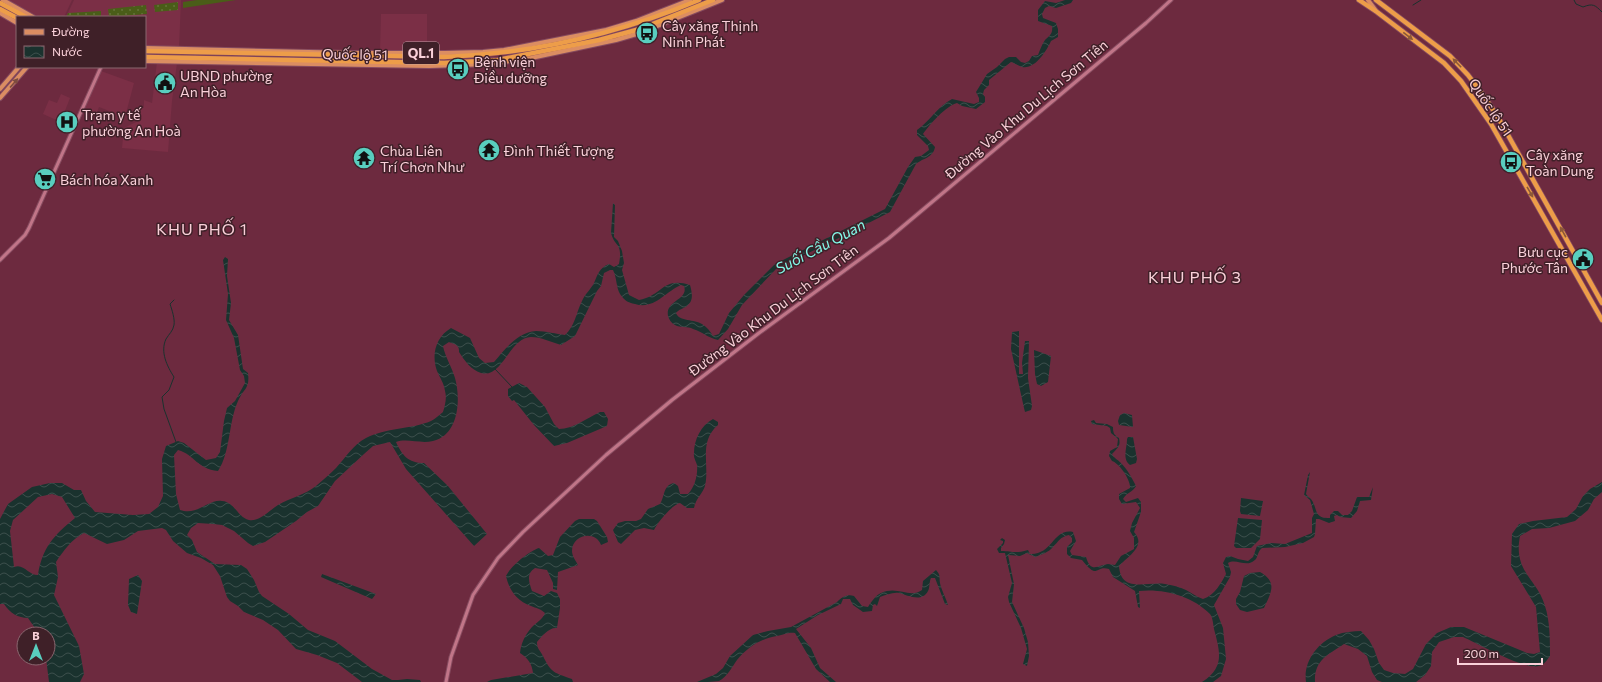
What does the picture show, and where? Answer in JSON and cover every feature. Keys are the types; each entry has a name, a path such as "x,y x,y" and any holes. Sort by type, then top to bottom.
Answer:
{"highway":[{"name":"Quốc lộ 51","path":"146,50 444,60 490,55 607,33 634,25 699,0"},
{"name":"Quốc lộ 51","path":"146,57 272,62 498,60 590,44 638,30 714,0"},
{"name":"Quốc lộ 51","path":"1359,0 1366,1 1377,12 1444,64 1461,81 1495,131 1602,320"},
{"name":"Quốc lộ 51","path":"1378,0 1450,56 1468,75 1484,96 1540,190 1602,303"},
{"path":"0,3 24,16"},
{"path":"0,9 16,17"}],"main road":[{"path":"3,0 32,16"},
{"name":"Quốc lộ 51","path":"550,43 606,30 636,21 690,0"},
{"name":"Quốc lộ 51","path":"590,44 640,33 722,0"},
{"path":"0,13 16,22"},
{"name":"Quốc lộ 51","path":"146,60 206,60"},
{"path":"0,89 18,68"},
{"path":"0,98 27,68"}],"street":[{"name":"Đường Vào Khu Du Lịch Sơn Tiên","path":"446,682 450,657 474,595 498,558 523,532 606,455 672,400 759,333 889,238 1146,23 1171,0"},
{"path":"0,260 25,235 29,228 101,68"}],"shaded area":[{"path":"6,0 72,0 64,16 35,16"},
{"path":"74,0 181,0 179,47 146,46 146,16 66,16"},
{"path":"381,14 427,14 427,52 380,51"},
{"path":"157,62 177,63 168,152 122,148 124,128 142,119 139,108 144,108 144,100 152,103"},
{"path":"101,71 134,83 125,117 99,107 96,115 83,110"},
{"path":"61,94 70,98 63,116 75,121 72,127 43,114 49,100 57,103"}],"green space":[{"path":"197,0 236,0 183,8 183,2"},
{"path":"178,2 178,10 155,12 154,5"},
{"path":"146,5 147,14 109,16 108,9"},
{"path":"101,11 101,16 66,16 68,13"}],"water":[{"path":"1065,0 1073,0 1071,3 1056,8 1049,6 1045,8 1042,14 1043,18 1056,23 1058,37 1051,41 1040,58 1027,67 1022,67 1011,62 989,80 989,85 984,90 983,94 985,97 985,102 976,109 962,106 957,103 938,116 923,134 935,147 934,151 930,156 916,164 890,212 776,269 742,305 728,329 718,340 691,328 677,326 670,321 668,311 673,303 685,291 684,286 681,285 675,288 648,305 633,304 626,301 620,294 613,270 610,270 604,273 601,286 597,291 575,336 561,345 538,338 531,337 524,339 517,343 495,370 488,373 477,372 471,367 461,355 456,345 449,342 443,346 457,386 458,406 453,424 448,432 442,437 433,441 396,442 406,457 414,462 424,463 448,486 487,534 474,546 406,469 390,442 373,446 335,481 318,506 307,512 265,542 253,546 234,531 222,525 198,523 191,528 187,535 192,540 197,552 215,564 241,565 247,569 262,596 289,614 308,630 335,641 372,669 392,680 407,679 420,680 421,682 362,682 337,663 296,649 278,630 263,620 244,612 230,601 227,597 220,576 213,565 201,558 187,553 173,541 166,530 162,528 138,531 124,540 107,544 84,533 65,549 56,562 58,577 54,595 79,646 84,674 80,682 49,682 47,666 56,666 56,626 34,626 28,618 18,616 9,610 4,604 0,604 0,519 8,504 32,487 50,483 62,483 74,490 81,490 86,501 95,512 133,515 149,514 158,507 163,496 162,459 166,446 178,441 184,443 206,460 216,458 220,452 227,408 235,401 245,383 244,376 240,370 234,338 226,320 228,294 223,260 225,257 228,259 227,276 231,303 229,320 238,335 243,369 248,373 248,382 238,401 232,418 225,455 218,471 205,468 184,452 178,450 174,455 176,494 180,510 192,511 212,502 222,501 230,504 245,518 253,520 287,500 307,492 316,486 336,468 353,448 366,438 382,432 424,424 443,412 446,402 446,394 444,385 435,365 435,352 438,341 451,328 470,338 479,358 485,363 494,362 512,342 523,334 540,331 565,335 571,328 583,298 593,285 601,269 609,264 614,267 619,264 619,248 611,233 613,203 615,205 614,237 618,241 622,251 624,263 622,270 629,295 639,300 647,298 674,283 690,285 692,293 691,302 676,313 680,318 699,322 708,329 713,336 719,334 729,313 744,295 775,264 885,209 915,157 921,156 929,150 928,146 917,135 917,130 942,106 952,99 974,104 979,102 976,92 987,74 1005,59 1009,57 1016,57 1021,62 1025,63 1029,61 1032,56 1038,55 1041,47 1052,31 1052,26 1038,21 1038,10 1045,1 1056,3","holes":["52,494 62,497 75,518 61,530 50,543 43,557 38,575 21,567 14,567 10,531 13,520 38,497"]},
{"path":"1019,331 1019,374 1023,374 1022,363 1025,341 1029,341 1028,378 1032,406 1031,410 1025,412 1011,349 1012,332"},
{"path":"1034,350 1051,356 1048,382 1041,386 1037,384 1035,374"},
{"path":"519,383 527,387 545,407 554,424 559,429 564,429 575,425 600,412 604,412 608,419 607,426 567,443 554,446 534,425 514,400 512,401 508,396 508,389"},
{"path":"1124,413 1132,415 1133,427 1119,425 1118,421 1120,415"},
{"path":"713,419 718,422 718,425 708,439 706,446 705,486 696,501 694,508 687,508 680,503 677,504 658,523 654,530 644,528 635,530 621,544 618,542 613,530 618,523 641,519 648,509 660,504 666,488 670,484 674,483 678,486 680,494 688,494 696,480 697,465 694,458 695,443 699,433 705,425"},
{"path":"1094,420 1096,423 1107,424 1113,427 1114,434 1119,438 1119,445 1112,454 1125,468 1136,486 1123,499 1126,502 1138,498 1141,502 1141,512 1134,532 1137,537 1137,546 1131,555 1119,566 1124,580 1130,583 1170,585 1184,589 1203,599 1211,595 1220,585 1226,574 1223,563 1226,557 1230,556 1248,561 1253,557 1257,546 1271,543 1285,544 1312,533 1312,518 1314,514 1310,500 1304,495 1310,472 1306,494 1313,502 1318,515 1321,517 1330,518 1330,515 1334,511 1338,511 1342,515 1348,515 1352,511 1357,497 1369,497 1373,487 1371,500 1360,501 1357,511 1351,518 1340,517 1337,515 1334,516 1335,521 1329,523 1316,519 1314,537 1303,543 1285,547 1262,548 1253,562 1228,563 1231,572 1230,577 1214,605 1223,628 1226,659 1221,676 1213,682 1202,682 1214,671 1217,665 1219,658 1218,645 1210,614 1195,602 1167,592 1148,590 1139,591 1140,608 1138,607 1135,591 1113,577 1109,569 1104,568 1096,571 1091,570 1082,560 1071,558 1067,554 1067,547 1072,542 1072,538 1069,535 1062,538 1047,552 1035,557 1027,553 1020,556 1008,555 1014,584 1012,602 1024,628 1028,642 1029,656 1027,666 1023,664 1027,649 1021,628 1008,597 1012,583 1005,553 999,553 997,549 1003,543 1003,541 1000,540 1002,538 1005,540 1001,551 1016,552 1028,550 1030,554 1038,553 1044,550 1061,534 1073,532 1076,541 1070,551 1072,555 1086,557 1090,565 1093,567 1108,564 1115,565 1121,556 1134,549 1134,538 1130,531 1132,523 1140,508 1136,502 1122,504 1119,499 1119,494 1130,488 1130,485 1124,472 1115,462 1112,461 1109,456 1110,451 1117,447 1118,439 1111,433 1110,428 1107,426 1092,424 1091,421"},
{"path":"1128,437 1133,437 1137,459 1136,463 1130,465 1126,460"},
{"path":"1602,482 1602,492 1594,499 1588,510 1575,521 1549,528 1532,529 1520,536 1519,548 1523,567 1541,596 1548,618 1550,656 1542,665 1532,666 1523,664 1501,656 1463,637 1454,637 1439,642 1432,652 1431,666 1425,675 1416,682 1382,682 1377,680 1372,672 1367,656 1358,649 1344,644 1323,659 1317,668 1315,682 1306,682 1309,660 1317,648 1329,638 1348,632 1361,631 1369,640 1379,663 1384,670 1393,673 1405,674 1413,669 1426,644 1437,633 1451,627 1464,627 1527,653 1534,654 1540,652 1536,607 1511,566 1512,534 1519,524 1567,517 1576,509 1583,496 1590,489"},
{"path":"1241,498 1263,501 1260,516 1241,514"},
{"path":"1238,518 1262,520 1260,539 1251,548 1236,548 1234,546"},
{"path":"579,519 594,519 597,521 607,537 608,542 601,545 598,540 590,536 585,536 576,541 573,545 572,551 573,557 578,565 558,572 557,590 553,589 553,583 547,570 535,568 529,576 532,591 544,596 551,591 557,593 560,599 557,628 546,632 537,644 551,669 557,674 572,679 573,682 487,682 533,673 529,662 520,653 522,642 527,633 545,613 526,604 514,594 509,586 506,576 508,572 525,556 539,548 548,556 553,555 560,537 575,521"},
{"path":"936,570 939,575 948,605 945,604 935,578 931,578 929,590 922,597 914,597 899,593 890,594 880,597 877,606 875,604 873,605 872,611 863,612 853,605 850,599 843,599 841,604 818,615 796,629 811,648 820,668 836,682 830,682 816,669 795,633 788,633 765,639 750,647 741,655 727,674 719,681 697,682 716,674 723,668 730,656 753,635 791,627 837,602 843,597 851,595 854,596 862,606 868,607 877,595 887,591 917,592 922,590 923,581"},
{"path":"1260,572 1266,576 1271,584 1271,593 1264,608 1247,612 1240,610 1236,604 1236,599 1240,592 1244,576 1250,573"},
{"path":"322,574 376,594 372,599 321,577"},
{"path":"138,575 142,581 137,614 131,612 128,605 129,579"}],"waterway":[{"name":"Suối Cầu Quan","path":"1413,5 1421,0"},
{"name":"Suối Cầu Quan","path":"1574,0 1576,4 1583,7 1594,5 1602,12"},
{"path":"174,300 170,304 174,317 174,325 164,344 165,359 174,377 169,390 162,397 164,409 176,442"},
{"path":"495,369 512,387"}],"place":[{"name":"Cây xăng Thịnh Ninh Phát","path":"647,33"},
{"name":"Bệnh viện Điều dưỡng","path":"458,69"},
{"name":"UBND phường An Hòa","path":"165,83"},
{"name":"Trạm y tế phường An Hoà","path":"67,122"},
{"name":"Đình Thiết Tượng","path":"489,150"},
{"name":"Chùa Liên Trí Chơn Như","path":"364,158"},
{"name":"Cây xăng Toàn Dung","path":"1511,162"},
{"name":"Bách hóa Xanh","path":"45,179"},
{"name":"Bưu cục Phước Tân","path":"1583,259"}],"district":[{"name":"KHU PHỐ 1","path":"202,228"},
{"name":"KHU PHỐ 3","path":"1195,276"}]}
